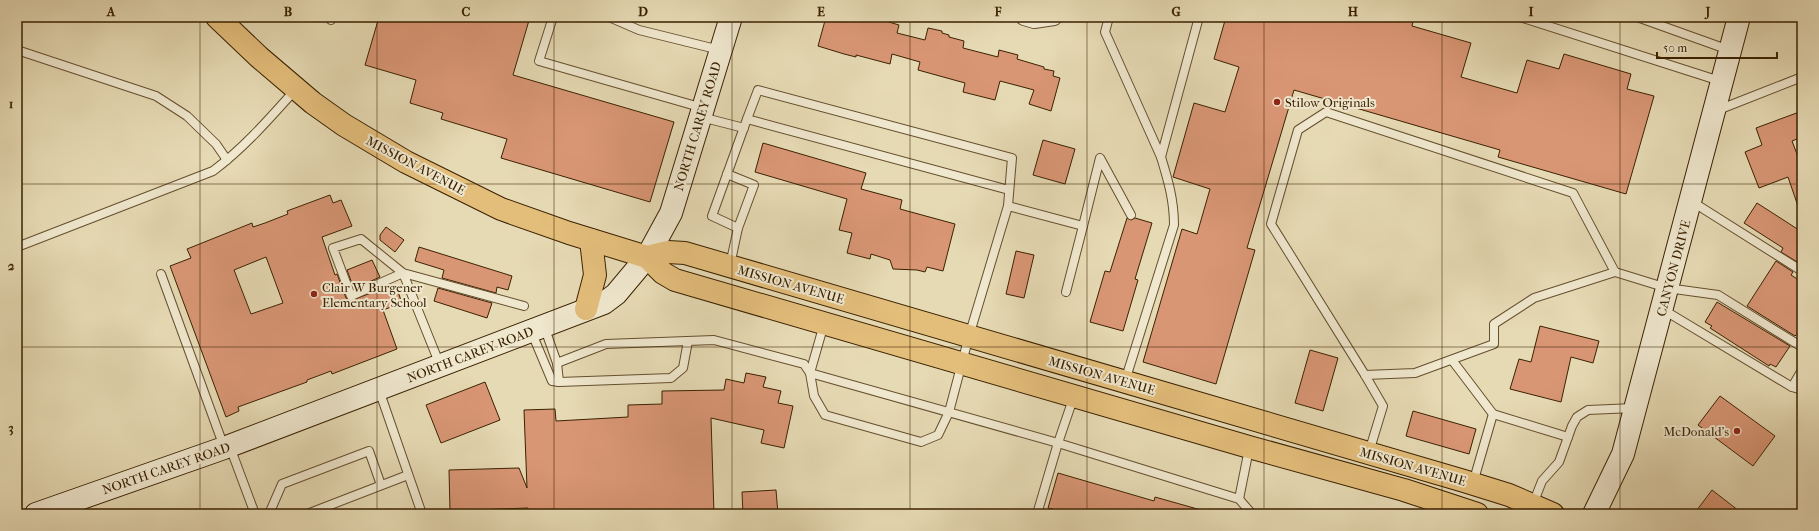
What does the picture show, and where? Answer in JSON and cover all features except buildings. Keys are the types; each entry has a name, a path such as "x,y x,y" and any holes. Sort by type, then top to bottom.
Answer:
{"main road":[{"name":"MISSION AVENUE","path":"217,17 259,57 296,89 344,125 406,162 501,209 591,240 647,257 663,273 675,280 1249,447 1404,490 1477,514"},
{"path":"586,309 595,275 591,240"},
{"name":"MISSION AVENUE","path":"647,257 668,252 682,252 1369,453 1472,484 1532,504 1553,514"}],"street":[{"name":"NORTH CAREY ROAD","path":"36,514 227,447 604,303 616,294 647,257 671,212 731,17"},
{"path":"1024,17 1034,20 1054,17"},
{"name":"CANYON DRIVE","path":"1594,514 1623,454 1739,17"}],"lane":[{"path":"327,17 331,20 332,17"},
{"path":"553,17 539,61 702,112 744,128"},
{"path":"609,17 639,30 720,50"},
{"path":"1108,17 1105,32 1161,156 1173,198 1174,224 1124,382"},
{"path":"1161,156 1199,17"},
{"path":"1520,17 1721,82"},
{"path":"1637,17 1730,50"},
{"path":"17,50 156,96 187,116 216,144 227,160"},
{"path":"1713,112 1802,76"},
{"path":"17,247 213,171 227,160 260,128 296,89"},
{"path":"738,228 712,216 758,90 1012,158 1008,206 969,336 949,412 938,435 921,442 825,416 814,396 810,372 824,323"},
{"path":"1369,453 1383,406 1271,224 1298,130 1326,112 1573,193 1615,272"},
{"path":"747,119 1009,190"},
{"path":"1066,292 1100,158 1131,215"},
{"path":"727,174 754,185 738,228 730,266"},
{"path":"1691,200 1802,270"},
{"path":"1008,206 1083,226"},
{"path":"403,273 351,296 332,248 361,239 403,273 524,306"},
{"path":"1365,375 1415,373 1494,344 1494,324 1534,298 1615,272 1667,288 1718,295 1802,347"},
{"path":"403,273 440,365"},
{"path":"160,274 227,447 255,514"},
{"path":"1661,309 1792,387 1802,390"},
{"path":"537,328 557,362 559,382"},
{"path":"537,328 552,381 559,382 671,378 682,368 688,341"},
{"path":"557,362 606,344 714,340 804,364 810,372 1058,443 1239,499 1252,514"},
{"path":"1452,360 1492,414 1568,436"},
{"path":"1792,387 1802,370"},
{"path":"378,389 422,514"},
{"path":"1037,514 1058,443 1074,396"},
{"path":"1532,504 1542,481 1559,462 1568,436 1577,417 1588,410 1635,408"},
{"path":"1472,484 1492,414"},
{"path":"1239,499 1249,447"},
{"path":"269,514 282,484 369,451 381,485"},
{"path":"307,514 408,475"}],"place":[{"name":"Stilow Originals","path":"1277,102"},
{"name":"Clair W Burgener Elementary School","path":"314,294"},
{"name":"McDonald's","path":"1737,431"}]}
